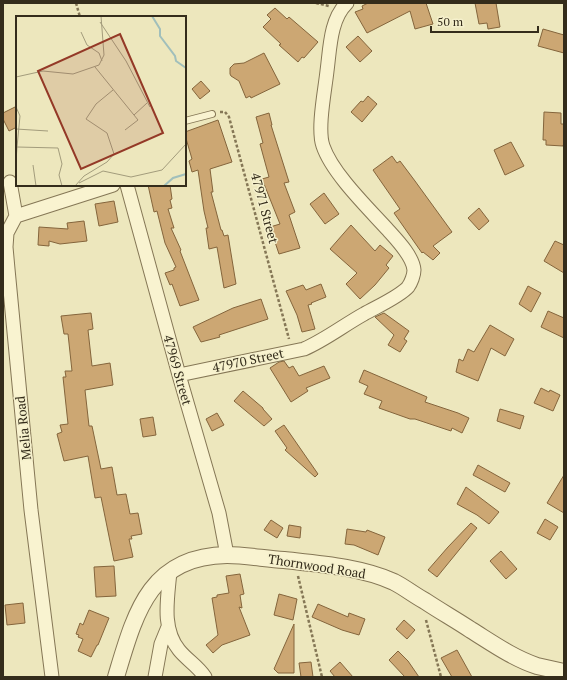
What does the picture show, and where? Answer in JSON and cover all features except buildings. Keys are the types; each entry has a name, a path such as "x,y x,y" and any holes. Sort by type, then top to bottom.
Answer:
{"street":[{"name":"47970 Street","path":"179,375 304,349 317,343 342,326 393,298 408,287 414,269 404,248 333,166 322,146 322,119 331,40 336,20 341,9 347,3"},
{"path":"10,182 16,216 110,186"},
{"name":"47969 Street","path":"127,186 179,375 219,513 227,555"},
{"name":"Melia Road","path":"16,216 7,233 7,262 31,510 52,677"},
{"name":"Thornwood Road","path":"116,677 130,628 143,602 154,586 170,571 182,564 196,559 227,555 295,561 343,568 368,573 394,582 497,647 537,666 564,672"},
{"path":"170,571 167,613 168,627 179,650 195,664 205,677"},
{"path":"155,677 161,644 168,627"}],"lane":[{"path":"186,121 212,114"}],"path":[{"path":"76,3 80,16"},
{"name":"47971 Street","path":"212,114 225,112 228,117 292,351"},
{"path":"295,561 300,589 322,677"},
{"path":"420,599 441,677"}]}
